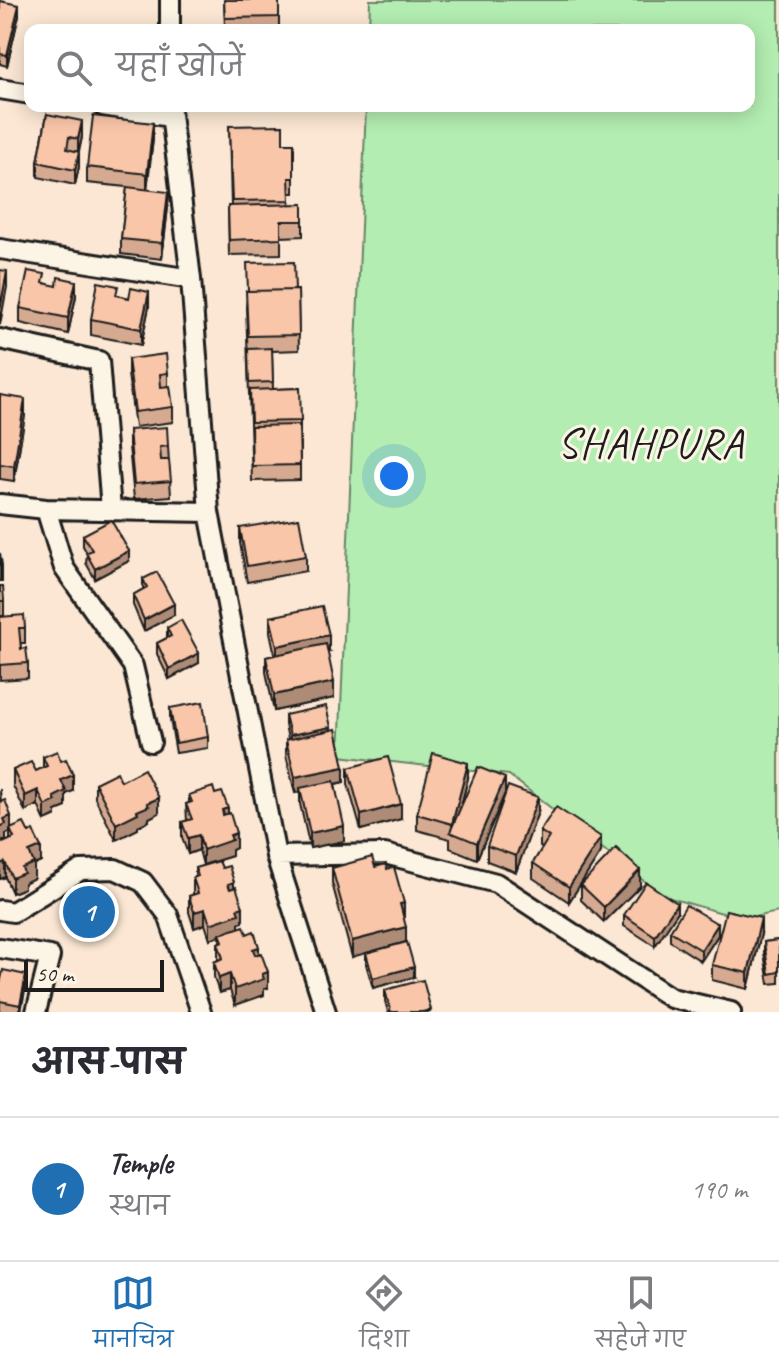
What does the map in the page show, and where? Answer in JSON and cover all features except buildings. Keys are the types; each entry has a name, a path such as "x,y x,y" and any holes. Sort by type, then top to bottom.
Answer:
{"street":[{"path":"170,0 170,24"},
{"path":"0,89 24,93"},
{"path":"170,112 191,279 209,512 276,856 326,1012"},
{"path":"0,249 191,279"},
{"path":"0,339 99,361 111,510"},
{"path":"0,504 46,509 209,512"},
{"path":"46,509 64,568 133,666 151,742"},
{"path":"276,856 385,854 496,883 671,998 731,1012"},
{"path":"0,910 13,912 81,870 115,869 143,882 168,915 201,1012"},
{"path":"0,948 50,956 36,1012"}],"green space":[{"path":"370,0 779,0 779,912 743,919 663,896 509,775 339,756 366,112 755,112 755,24 369,24"}],"place":[{"name":"Temple","path":"89,912"}],"district":[{"name":"SHAHPURA","path":"651,442"}]}
